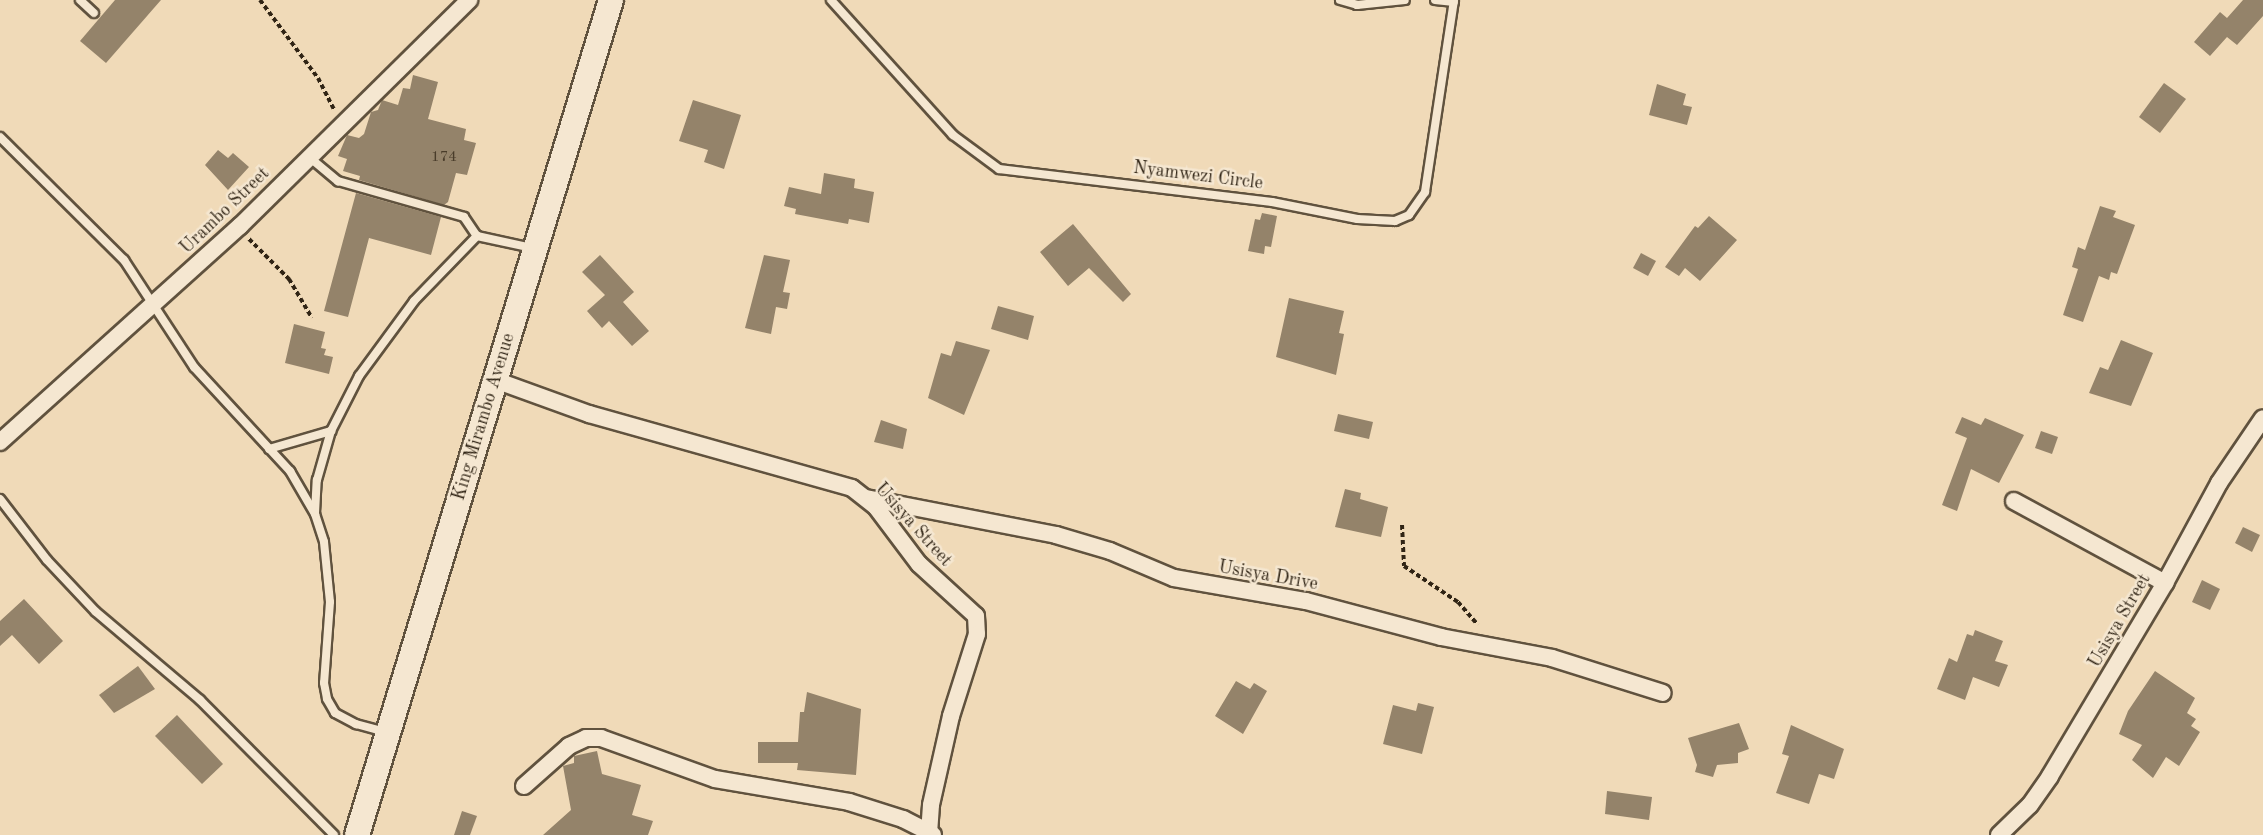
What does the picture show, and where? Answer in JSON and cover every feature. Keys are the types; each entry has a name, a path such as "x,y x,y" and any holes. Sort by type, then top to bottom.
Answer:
{"main road":[{"name":"King Mirambo Avenue","path":"357,835 611,0"}],"street":[{"name":"Urambo Street","path":"0,442 240,226 469,0"},
{"name":"Usisya Street","path":"495,380 589,414 835,483 866,498 918,564 976,616 977,634 939,764 930,834"},
{"name":"Usisya Street","path":"1999,835 2030,805 2050,776 2165,583 2219,483 2263,418"},
{"name":"Usisya Drive","path":"866,498 1056,535 1110,551 1174,578 1306,602 1552,658 1663,693"},
{"path":"2014,501 2165,583"},
{"path":"524,786 569,746 586,738 601,738 715,779 849,802 930,834"}],"lane":[{"path":"80,0 94,13"},
{"name":"Nyamwezi Circle","path":"831,0 953,135 999,169 1260,200 1357,219 1395,221 1409,215 1425,192 1454,1"},
{"path":"1340,0 1367,5 1405,0"},
{"path":"1435,0 1454,1"},
{"path":"0,137 124,260 155,303 194,367 290,471 315,514 324,542 330,602 324,683 327,699 335,713 356,724 388,732"},
{"path":"309,157 338,181 464,217 477,236 535,248"},
{"path":"315,514 317,480 331,431 345,400 381,342 414,301 477,236"},
{"path":"269,449 331,431"},
{"path":"0,499 47,560 96,612 200,700 334,835"}],"path":[{"path":"260,0 318,78 342,124"},
{"path":"240,226 254,247 289,279 312,318"},
{"path":"1402,525 1404,566 1458,602 1480,628 1487,645"}],"building":[{"path":"115,0 161,0 106,63 80,41"},
{"path":"2243,0 2263,0 2263,16 2237,45 2227,37 2210,56 2194,42 2220,12 2227,18"},
{"path":"413,75 438,82 428,119 466,129 464,140 476,143 467,175 456,173 448,202 444,205 359,180 360,176 343,171 347,159 338,156 347,135 359,138 364,134 371,112 378,110 382,100 398,105 403,88 410,89"},
{"path":"2164,83 2186,99 2160,133 2139,117"},
{"path":"1657,84 1686,94 1683,105 1692,107 1687,125 1649,115"},
{"path":"693,100 741,115 724,169 704,162 708,150 679,141"},
{"path":"218,150 228,158 233,153 249,167 228,190 205,165"},
{"path":"824,173 855,179 854,188 874,192 869,223 849,219 848,224 795,214 796,209 784,206 789,187 821,194"},
{"path":"356,193 441,217 431,255 369,238 348,317 324,311"},
{"path":"2100,206 2116,211 2113,217 2135,225 2117,274 2111,272 2109,280 2099,276 2083,322 2063,315 2078,269 2072,267 2078,247 2085,250"},
{"path":"1262,213 1277,216 1271,247 1265,246 1264,254 1248,251 1255,219 1260,220"},
{"path":"1709,216 1737,240 1700,281 1685,268 1679,276 1665,267 1695,226 1698,228"},
{"path":"1073,224 1131,294 1123,302 1089,268 1068,286 1040,252"},
{"path":"1641,253 1656,261 1648,276 1633,268"},
{"path":"600,255 634,292 623,302 649,331 632,346 609,321 602,328 587,311 605,295 582,272"},
{"path":"764,255 790,260 783,292 790,293 787,309 776,307 771,334 745,328"},
{"path":"1289,298 1344,311 1339,333 1344,334 1336,375 1276,357"},
{"path":"998,306 1034,316 1028,340 991,329"},
{"path":"294,324 325,332 321,348 326,349 324,355 333,357 329,374 285,363"},
{"path":"2121,340 2153,353 2131,406 2089,393 2100,367 2108,370"},
{"path":"956,341 990,350 964,415 928,398 941,353 951,356"},
{"path":"1338,414 1373,422 1369,439 1334,431"},
{"path":"1962,417 1981,425 1985,418 2024,435 1999,483 1971,469 1957,511 1942,505 1967,438 1955,433"},
{"path":"881,420 907,429 903,449 874,442"},
{"path":"2041,431 2058,437 2052,454 2035,448"},
{"path":"1345,489 1361,493 1360,499 1388,507 1381,537 1335,527"},
{"path":"2243,527 2260,535 2252,552 2235,543"},
{"path":"2202,580 2220,589 2210,610 2192,602"},
{"path":"24,599 63,641 39,664 12,635 0,646 0,621"},
{"path":"1975,630 2003,641 1995,661 2008,665 1999,687 1973,677 1965,700 1937,689 1949,658 1957,662 1967,634 1973,636"},
{"path":"138,666 155,689 114,713 99,695"},
{"path":"2155,671 2195,698 2187,713 2196,719 2191,726 2200,732 2179,766 2166,757 2153,778 2132,760 2142,745 2119,734 2128,711"},
{"path":"1236,681 1250,689 1254,683 1267,691 1243,734 1215,716"},
{"path":"807,692 861,709 856,775 797,770 798,763 758,763 758,742 798,742 800,712 804,712"},
{"path":"1418,703 1434,707 1422,754 1383,744 1393,705 1416,711"},
{"path":"177,715 223,764 202,784 155,736"},
{"path":"1739,723 1749,749 1738,753 1738,763 1717,765 1713,777 1695,772 1697,765 1688,738"},
{"path":"1791,725 1844,749 1834,779 1819,774 1809,804 1776,793 1789,756 1782,754"},
{"path":"597,751 602,774 641,785 632,815 653,821 648,835 543,835 571,810 563,766 574,763 574,756"},
{"path":"1607,791 1652,797 1649,820 1605,814"},
{"path":"462,811 477,816 470,835 454,835"}]}
